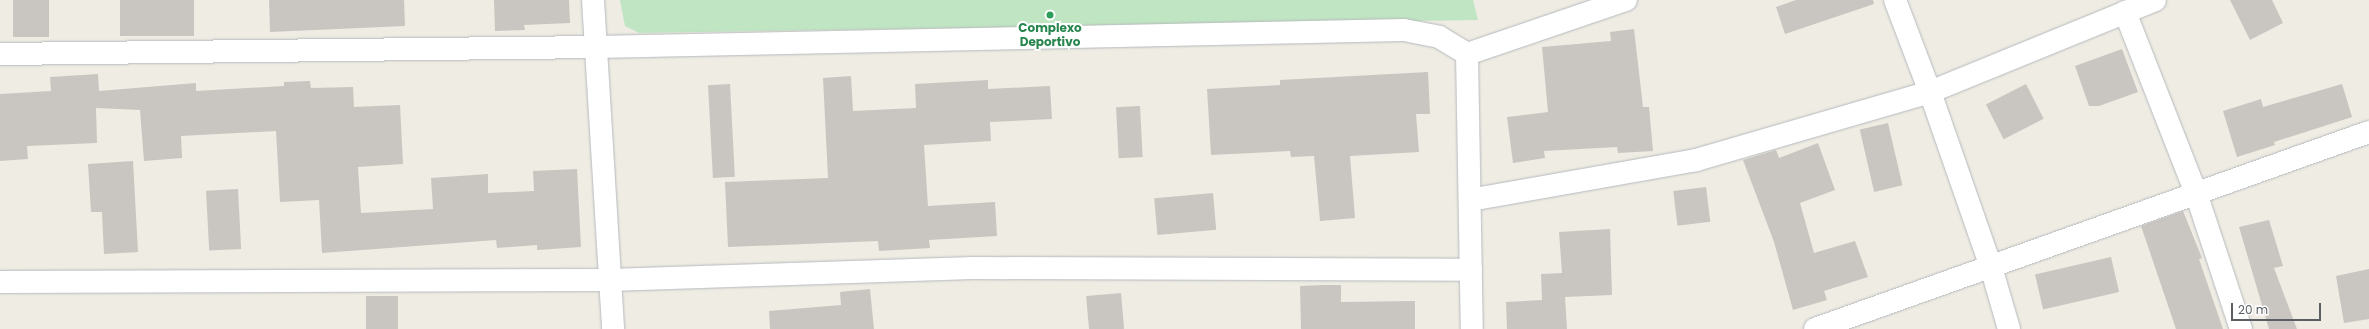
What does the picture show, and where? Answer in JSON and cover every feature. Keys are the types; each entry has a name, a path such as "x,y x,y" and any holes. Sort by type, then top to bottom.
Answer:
{"street":[{"path":"593,0 613,329"},
{"path":"1467,54 1626,0"},
{"path":"1895,0 1930,92 1991,267 2009,329"},
{"path":"1470,200 1696,160 1930,92 2155,0"},
{"path":"2125,12 2196,193 2241,329"},
{"path":"0,54 597,47 1404,30 1439,37 1467,54"},
{"path":"1467,54 1472,329"},
{"path":"1814,329 2369,132"},
{"path":"0,282 610,280 973,268 1471,270"}],"green space":[{"name":"Complexo Deportivo","path":"620,0 1473,0 1478,20 639,33 625,26"}],"building":[{"path":"13,0 49,0 49,37 13,37"},
{"path":"120,0 194,0 194,36 120,36"},
{"path":"269,0 404,0 405,26 270,32"},
{"path":"494,0 569,0 570,23 524,25 525,30 495,31"},
{"path":"1796,0 1873,0 1874,4 1785,34 1776,7"},
{"path":"2230,0 2272,0 2283,23 2250,40"},
{"path":"1634,29 1643,107 1649,107 1653,151 1618,153 1617,147 1544,151 1545,158 1513,163 1507,117 1548,112 1542,47 1611,41 1610,32"},
{"path":"2122,49 2138,92 2099,106 2089,106 2075,66"},
{"path":"1428,72 1430,114 1416,114 1419,152 1350,156 1355,218 1320,221 1314,156 1291,157 1290,151 1211,155 1207,89 1280,85 1280,80"},
{"path":"98,74 99,91 196,83 196,91 284,86 284,82 310,81 311,88 353,87 354,107 400,105 403,164 358,167 361,213 433,209 431,178 488,174 488,193 534,191 533,171 577,169 581,247 537,250 537,245 497,248 496,240 322,253 319,200 280,202 276,131 181,136 182,158 144,161 140,110 96,108 97,143 27,146 28,159 0,161 0,94 51,91 50,77"},
{"path":"851,76 853,111 916,108 915,84 988,80 988,89 1050,86 1052,119 990,122 991,141 924,145 928,206 995,202 997,236 929,240 930,248 879,251 878,241 728,247 725,182 828,178 823,78"},
{"path":"730,84 735,177 713,178 708,85"},
{"path":"2026,84 2044,119 2004,139 1986,104"},
{"path":"2342,84 2352,117 2274,142 2275,145 2237,157 2223,111 2261,99 2263,107"},
{"path":"1140,106 1143,157 1119,158 1116,107"},
{"path":"1888,123 1902,185 1874,192 1860,130"},
{"path":"1818,143 1835,190 1800,203 1814,253 1855,241 1868,277 1824,291 1827,300 1793,310 1774,242 1743,160 1776,150 1779,158"},
{"path":"133,161 138,252 104,254 102,212 91,212 88,164"},
{"path":"1706,187 1710,222 1678,226 1673,191"},
{"path":"238,189 241,249 209,251 206,191"},
{"path":"1213,193 1216,230 1157,235 1154,198"},
{"path":"2183,211 2202,258 2199,259 2223,329 2176,329 2141,226"},
{"path":"2269,220 2283,266 2274,268 2297,329 2269,329 2239,227"},
{"path":"1610,229 1612,295 1565,297 1567,329 1507,329 1506,302 1542,300 1541,274 1562,273 1559,232"},
{"path":"2111,257 2119,292 2043,310 2035,275"},
{"path":"2369,269 2369,319 2344,323 2336,276"},
{"path":"1341,285 1341,302 1415,301 1415,329 1301,329 1300,286"},
{"path":"870,289 874,329 770,329 769,311 841,305 840,292"},
{"path":"1121,293 1124,329 1089,329 1086,296"},
{"path":"366,296 398,296 398,329 366,329"}],"place":[{"name":"Complexo Deportivo","path":"1050,15"}]}
